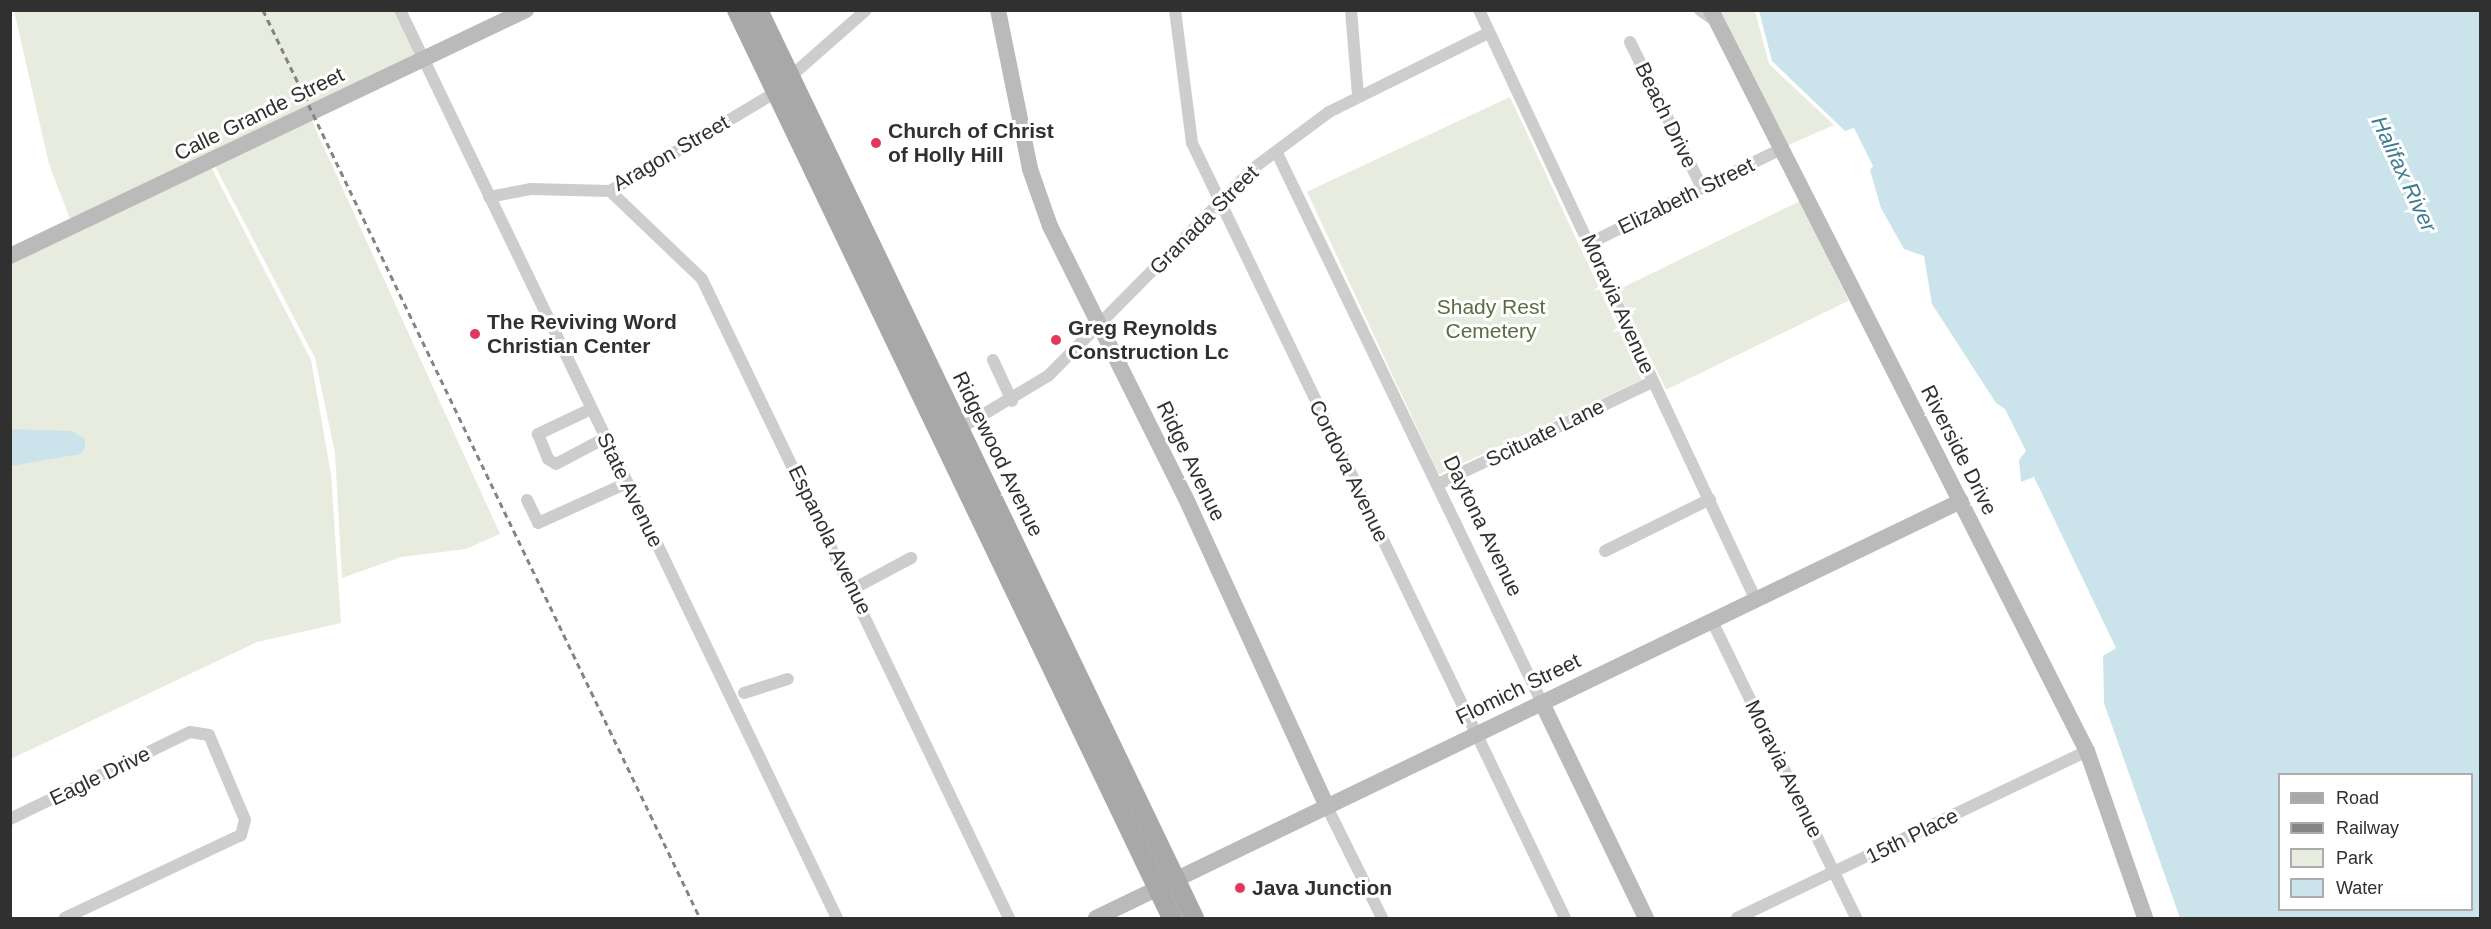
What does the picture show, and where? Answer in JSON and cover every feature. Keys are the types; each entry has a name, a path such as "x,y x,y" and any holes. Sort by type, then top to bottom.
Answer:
{"main road":[{"name":"Ridgewood Avenue","path":"737,10 776,92 951,434 1168,884 1194,918"},
{"name":"Ridgewood Avenue","path":"758,10 951,434"},
{"name":"Ridgewood Avenue","path":"1168,884 1172,918"}],"street":[{"name":"State Avenue","path":"400,10 837,918"},
{"name":"Calle Grande Street","path":"12,253 526,10"},
{"path":"790,77 866,10"},
{"name":"Ridge Avenue","path":"998,10 1030,169 1050,226 1188,503 1327,807 1382,918"},
{"name":"Cordova Avenue","path":"1175,10 1192,143 1565,918"},
{"path":"1351,10 1358,96"},
{"name":"Moravia Avenue","path":"1479,10 1488,33 1592,242 1652,382 1710,499 1755,598"},
{"path":"1700,10 1714,16"},
{"name":"Riverside Drive","path":"1714,16 1779,150 1961,501 2086,751 2145,918"},
{"name":"Granada Street","path":"951,434 1012,401 1099,327 1219,202 1277,153 1358,96 1488,33"},
{"name":"Beach Drive","path":"1630,42 1702,188"},
{"name":"Aragon Street","path":"489,197 531,189 610,191 776,92"},
{"name":"Elizabeth Street","path":"1592,242 1779,150"},
{"name":"Daytona Avenue","path":"1277,153 1646,918"},
{"name":"Espanola Avenue","path":"610,191 702,279 853,589 1009,918"},
{"path":"993,360 1012,401"},
{"name":"Scituate Lane","path":"1438,484 1652,382"},
{"path":"591,409 538,434 548,459 556,464 605,438"},
{"path":"527,500 538,523 627,483"},
{"path":"1605,551 1710,499"},
{"name":"Flomich Street","path":"1096,918 1712,621 1755,598 1961,501"},
{"path":"853,589 911,558"},
{"name":"Moravia Avenue","path":"1712,621 1856,918"},
{"path":"744,693 788,679"},
{"name":"Eagle Drive","path":"10,819 190,732 209,735 245,820 241,835 65,918"},
{"name":"15th Place","path":"1737,918 2086,751"}],"green space":[{"path":"14,11 394,11 416,55 72,224 49,164"},
{"path":"1716,11 1755,11 1769,64 1834,125 1784,147"},
{"name":"Shady Rest Cemetery","path":"1510,97 1642,380 1439,474 1307,192"},
{"path":"311,119 500,534 466,549 401,557 342,578 335,453 315,358 215,166"},
{"path":"209,163 311,360 331,475 341,623 257,642 11,759 11,257"},
{"path":"1800,201 1849,301 1666,390 1618,290"}],"water":[{"name":"Halifax River","path":"1759,11 2480,11 2480,918 2180,918 2104,703 2103,656 2116,648 2034,477 2021,482 2019,460 2026,451 2005,409 1996,403 1932,304 1924,256 1904,249 1881,208 1870,170 1873,166 1854,128 1845,131 1772,61"},
{"path":"11,429 72,431 85,439 85,446 81,454 11,466"}],"railway":[{"path":"263,10 700,918"}],"place":[{"name":"Church of Christ of Holly Hill","path":"876,143"},
{"name":"The Reviving Word Christian Center","path":"475,334"},
{"name":"Greg Reynolds Construction Lc","path":"1056,340"},
{"name":"Java Junction","path":"1240,888"}]}
